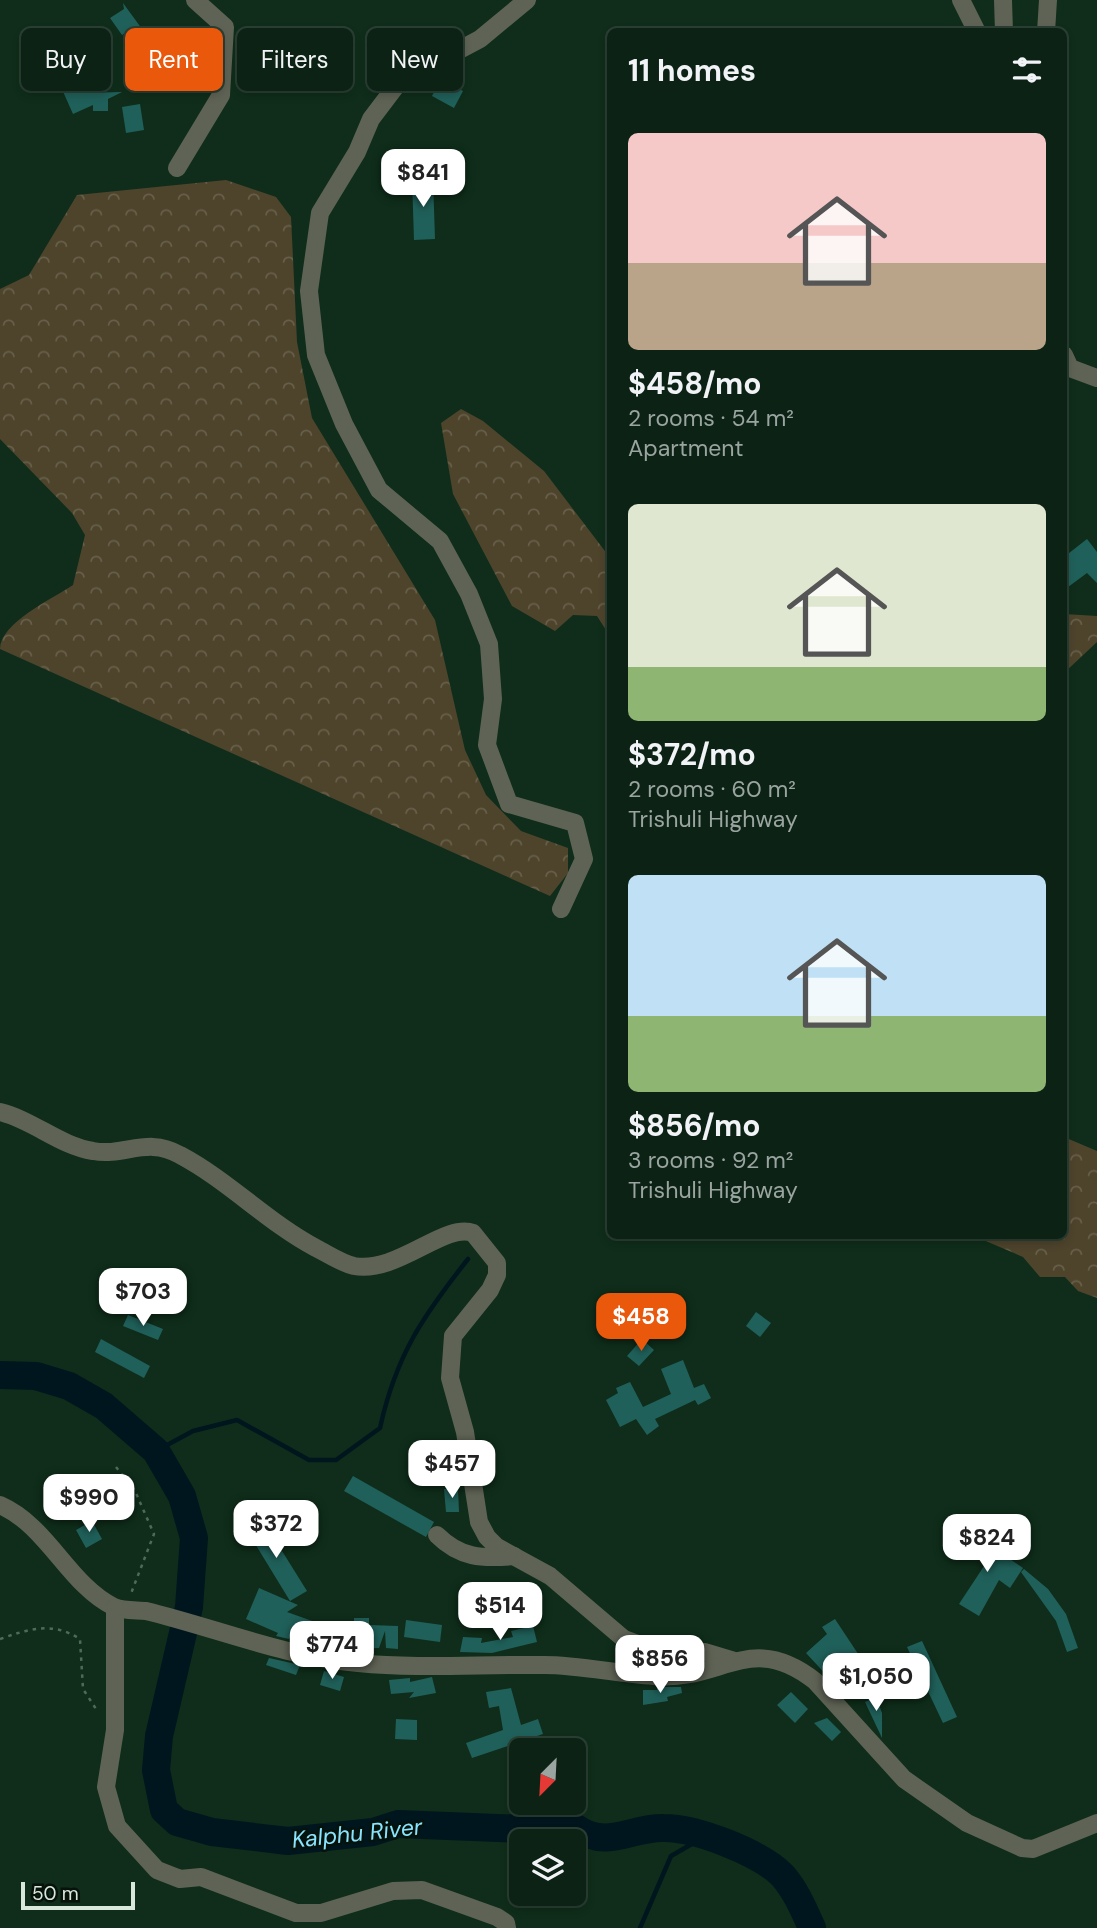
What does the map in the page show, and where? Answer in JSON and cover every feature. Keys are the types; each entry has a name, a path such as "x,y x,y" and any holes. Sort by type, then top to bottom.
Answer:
{"street":[{"path":"177,168 221,95 225,27 195,0"},
{"path":"527,0 480,39 399,82 371,119 357,152 320,213 309,291 316,355 344,424 379,490 440,541 469,594 489,645 493,699 487,745 509,804 575,823 584,859 561,909"},
{"path":"961,0 975,28"},
{"path":"1003,0 1004,28"},
{"path":"1046,28 1048,0"},
{"path":"1067,362 1070,368 1097,378"},
{"path":"0,1112 94,1152 146,1146 166,1148 206,1171 289,1232 354,1266 392,1262 454,1231 473,1233 497,1264 497,1275 490,1290 453,1336 450,1378 466,1432 479,1522 488,1537 513,1556 550,1576 624,1639 662,1653 705,1652 735,1661"},
{"path":"0,1506 25,1521 83,1583 130,1609 220,1629 297,1652 357,1663 547,1665 604,1668 657,1677 700,1673 747,1657 775,1657 800,1669 825,1692 904,1779 967,1823 1022,1848 1033,1849 1097,1823"},
{"path":"437,1535 452,1550 462,1555 513,1556"},
{"path":"130,1609 106,1787 117,1826 157,1870 180,1879 201,1877 296,1913 321,1913 393,1891 422,1890 497,1917 506,1923 507,1928"}],"path":[{"path":"116,1467 135,1491 153,1534 135,1578 130,1609"},
{"path":"0,1639 33,1629 58,1627 80,1639 83,1689 115,1730"}],"green space":[{"path":"226,180 276,197 291,217 297,342 312,418 435,620 465,750 486,795 521,831 568,848 568,873 550,896 0,649 2,639 18,621 73,585 85,535 72,513 0,439 0,289 29,275 77,195"},
{"path":"461,409 483,421 544,471 607,554 607,632 597,616 573,615 555,631 512,606 453,494 441,423"},
{"path":"1067,614 1097,616 1097,642 1067,670"},
{"path":"1067,1138 1097,1151 1097,1298 1078,1291 1065,1277 1040,1277 1023,1257 981,1239 1067,1239"}],"building":[{"path":"123,3 141,28 125,28 122,35 110,18 124,9"},
{"path":"63,91 122,92 108,99 108,111 93,111 93,105 73,114"},
{"path":"435,91 463,91 454,108 432,96"},
{"path":"140,104 144,130 126,133 122,107"},
{"path":"412,179 433,179 435,239 414,240"},
{"path":"1087,539 1097,552 1097,583 1087,573 1067,588 1067,555"},
{"path":"756,1312 771,1323 760,1337 746,1326"},
{"path":"128,1315 163,1329 158,1340 123,1326"},
{"path":"101,1339 150,1366 144,1378 95,1352"},
{"path":"642,1339 654,1350 639,1366 627,1356"},
{"path":"683,1360 694,1388 704,1384 711,1398 698,1405 695,1400 655,1419 659,1426 647,1435 636,1419 620,1427 606,1400 618,1393 616,1388 630,1382 643,1407 671,1394 661,1369"},
{"path":"353,1476 434,1522 426,1537 344,1491"},
{"path":"444,1489 458,1489 459,1512 446,1512"},
{"path":"262,1519 307,1591 290,1601 246,1529"},
{"path":"92,1521 102,1539 86,1548 76,1530"},
{"path":"962,1533 986,1543 1023,1568 1010,1588 999,1580 979,1616 959,1604 988,1560 957,1544"},
{"path":"1024,1569 1048,1589 1066,1614 1078,1648 1067,1652 1056,1621 1021,1572"},
{"path":"259,1588 298,1605 287,1612 315,1622 309,1640 292,1633 289,1639 276,1636 278,1633 246,1619"},
{"path":"354,1618 369,1618 369,1625 398,1626 398,1649 386,1648 385,1631 379,1648 350,1649 349,1633 354,1633"},
{"path":"835,1619 872,1675 844,1694 806,1653 827,1634 822,1627"},
{"path":"406,1620 442,1625 440,1642 404,1637"},
{"path":"533,1626 537,1642 492,1653 460,1652 463,1637 482,1638 481,1643 513,1637 511,1631"},
{"path":"922,1641 957,1717 943,1723 907,1647"},
{"path":"269,1658 300,1665 296,1675 266,1665"},
{"path":"324,1671 344,1677 340,1691 320,1685"},
{"path":"432,1677 436,1693 409,1698 414,1692 391,1694 389,1680 410,1678 410,1682"},
{"path":"657,1687 681,1687 682,1693 667,1697 668,1701 643,1705 643,1690 657,1690"},
{"path":"511,1688 521,1725 538,1719 543,1734 531,1738 509,1738 509,1745 472,1758 466,1743 503,1730 499,1706 489,1708 486,1692"},
{"path":"791,1692 808,1709 795,1723 777,1705"},
{"path":"876,1697 882,1713 882,1738 865,1702"},
{"path":"827,1718 841,1732 832,1741 814,1723"},
{"path":"396,1719 417,1720 417,1740 395,1739"}],"waterway":[{"path":"156,1451 193,1431 237,1420 309,1460 336,1460 380,1428 403,1357 425,1318 468,1259"},
{"name":"Kalphu River","path":"0,1375 36,1376 69,1386 104,1406 156,1451 182,1496 194,1538 189,1607 159,1736 156,1770 164,1810 177,1822 212,1832 288,1841 373,1832 398,1824 549,1830 576,1828 599,1837 620,1836 652,1829 678,1829 728,1843 773,1867 792,1888 812,1928"},
{"path":"640,1928 671,1856 704,1837"}]}
